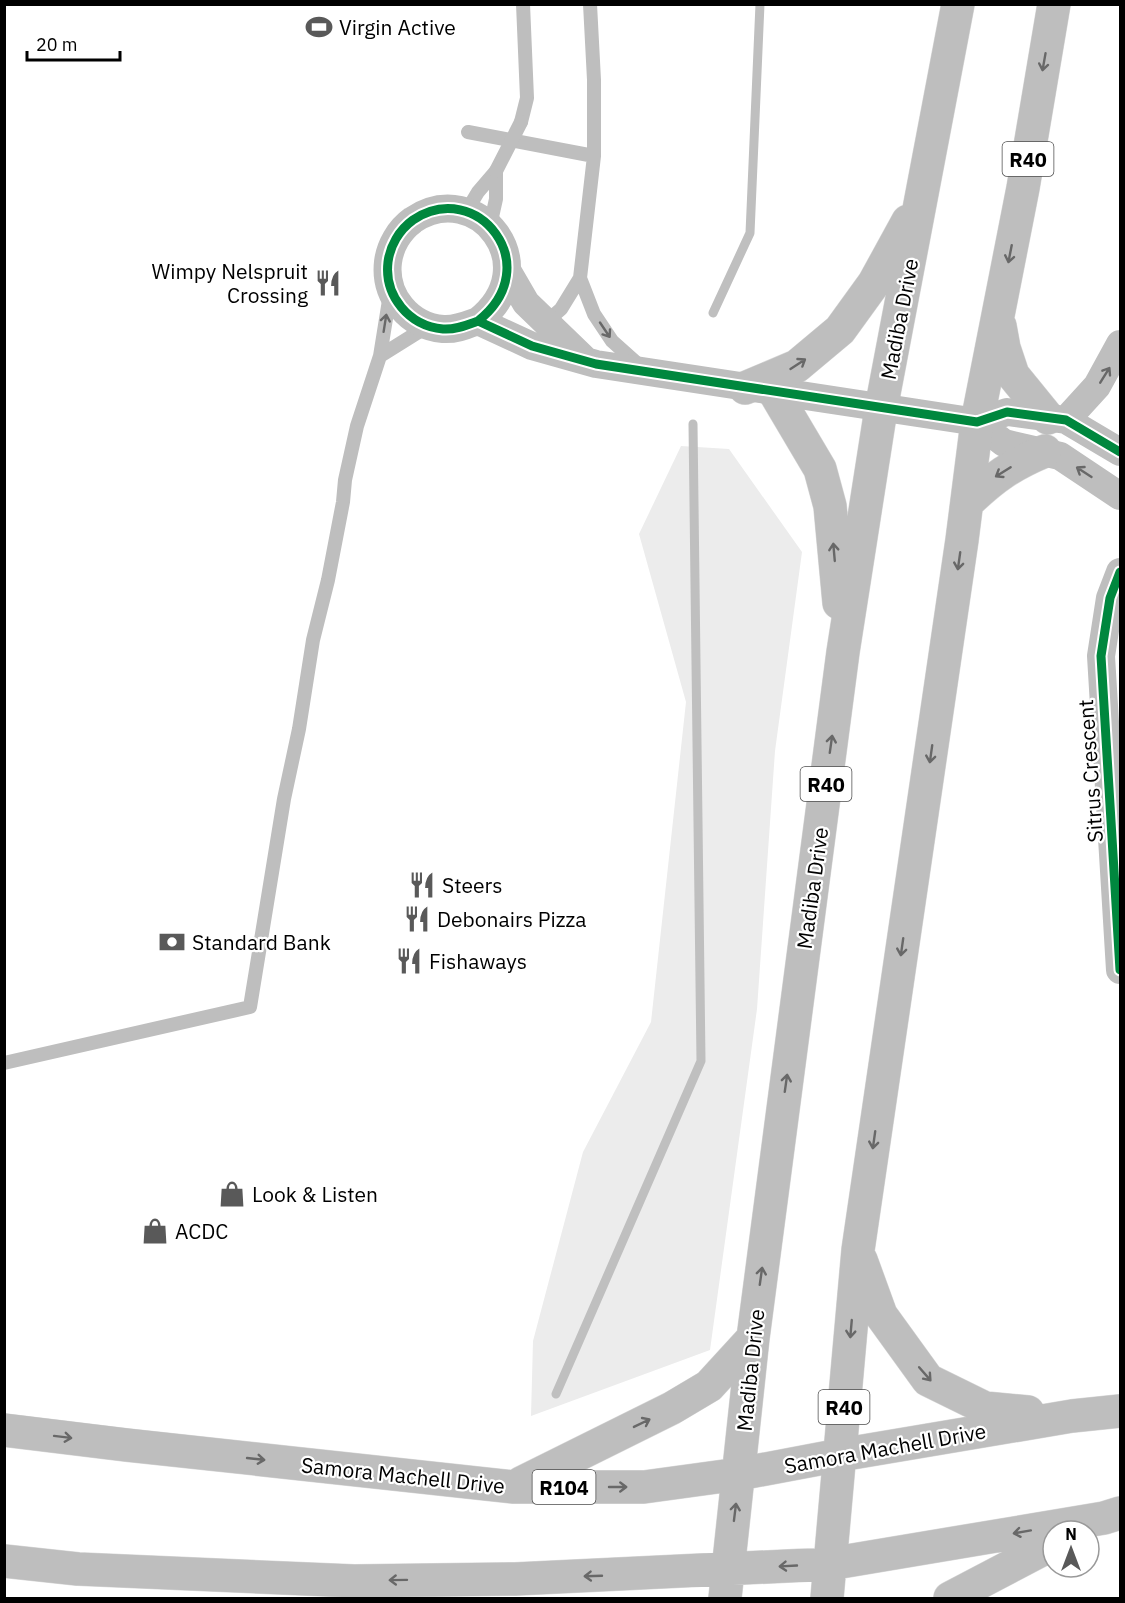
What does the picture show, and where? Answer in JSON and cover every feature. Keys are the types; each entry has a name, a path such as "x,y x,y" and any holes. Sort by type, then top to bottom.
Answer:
{"main road":[{"name":"Madiba Drive","path":"726,1584 753,1338 843,652 881,409 958,4"},
{"name":"R40","path":"827,1599 858,1250 977,422 1023,188 1054,4"},
{"path":"843,652 827,497 820,469 760,390 797,366 840,330 874,283 924,192"},
{"path":"999,313 1004,348 1013,375 1057,419"},
{"path":"967,503 994,478 1020,461 1045,452"},
{"path":"858,1250 880,1315 928,1380 986,1408 1072,1416"},
{"path":"514,1486 672,1408 709,1386 753,1338"},
{"name":"Samora Machell Drive","path":"4,1430 139,1447 514,1486 644,1487 739,1474 1072,1416 1120,1412"},
{"path":"4,1561 78,1569 354,1581 515,1579 726,1584 829,1564 1041,1530"},
{"path":"950,1599 1041,1550"},
{"path":"515,1579 577,1599"}],"street":[{"path":"450,209 478,219 500,239 506,255 508,272 505,287 490,312 478,321 462,327 445,329 428,326 405,312 396,301 387,272 389,255 395,239 419,216 434,211 450,209"},
{"path":"508,272 526,303 586,361"},
{"path":"478,321 532,346 596,364 977,422 1007,412 1057,419 1120,452"},
{"path":"1057,419 1097,386 1120,344"},
{"path":"977,422 1004,443 1060,456 1120,496"},
{"name":"Sitrus Crescent","path":"1120,572 1110,598 1101,656 1120,970"}],"lane":[{"path":"478,219 478,192 496,171 521,122 527,98 523,4"},
{"path":"546,323 561,309 580,278 594,156 594,80 590,4"},
{"path":"468,132 594,156"},
{"path":"478,219 496,199 496,171"},
{"path":"580,278 594,314 612,341 647,372"},
{"path":"4,1063 250,1007 313,640 328,580 357,426 380,356 391,289"},
{"path":"380,356 428,326"}],"shaded area":[{"path":"681,446 729,449 802,552 775,751 757,1009 710,1350 531,1416 533,1341 583,1152 651,1022 686,702 639,534"}],"waterway":[{"path":"713,313 750,233 760,4"},
{"path":"556,1394 701,1061 693,424"}],"cycle path":[{"path":"478,321 498,299 506,276 505,254 496,234 480,219 460,210 437,210 413,220 399,233 393,244 388,262 388,275 390,286 401,307 420,322 431,327 452,329 478,321 532,346 596,364 977,422 1007,412 1066,420 1120,452"},
{"path":"1120,572 1110,598 1101,656 1120,970"}],"place":[{"name":"Virgin Active","path":"319,27"},
{"name":"Wimpy Nelspruit Crossing","path":"328,283"},
{"name":"Steers","path":"422,885"},
{"name":"Debonairs Pizza","path":"417,919"},
{"name":"Standard Bank","path":"172,942"},
{"name":"Fishaways","path":"409,961"},
{"name":"Look & Listen","path":"232,1194"},
{"name":"ACDC","path":"155,1231"}]}
